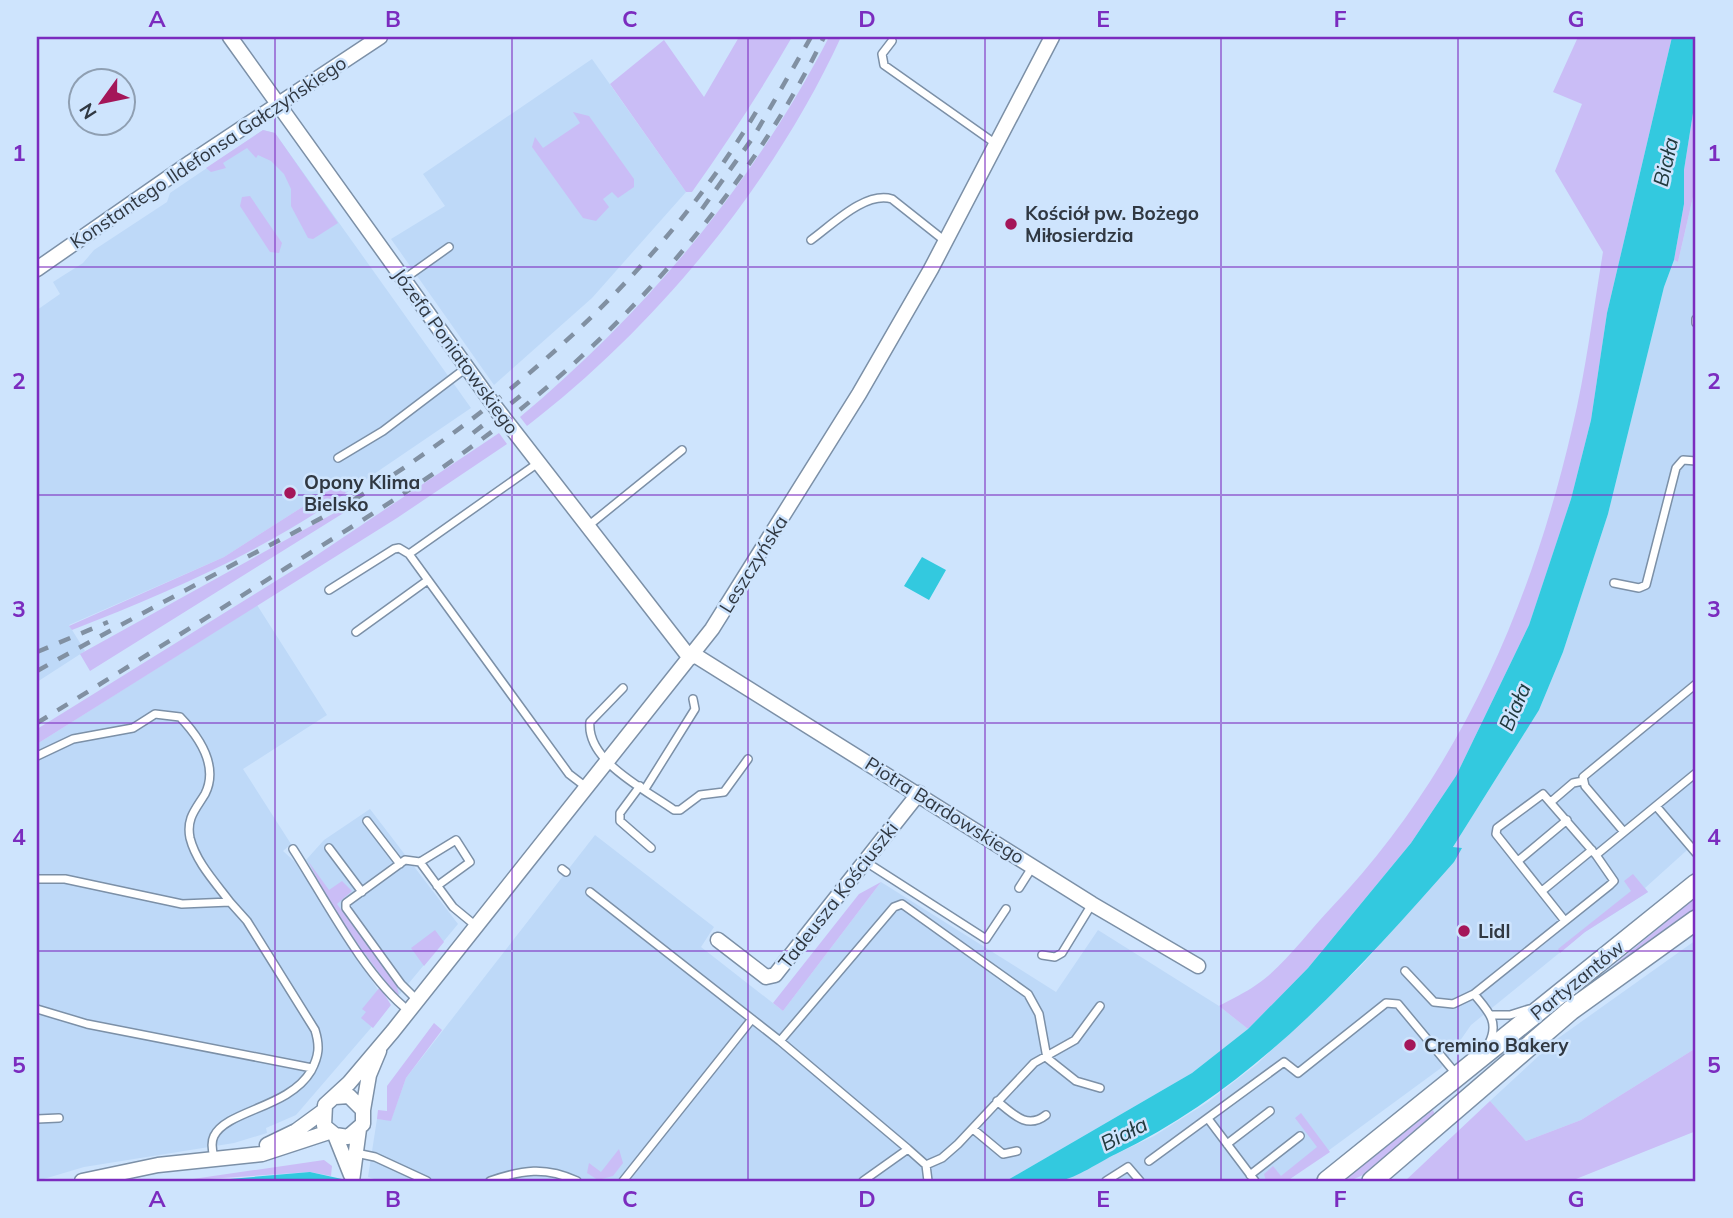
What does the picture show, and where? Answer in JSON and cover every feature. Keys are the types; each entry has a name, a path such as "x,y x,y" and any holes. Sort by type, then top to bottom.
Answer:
{"main road":[{"name":"Partyzantów","path":"1327,1181 1696,884"},
{"name":"Partyzantów","path":"1372,1181 1571,1010 1696,920"}],"street":[{"name":"Józefa Poniatowskiego","path":"230,37 466,368 691,656"},
{"name":"Konstantego Ildefonsa Gałczyńskiego","path":"38,264 380,37"},
{"name":"Leszczyńska","path":"335,1097 382,1044 691,656 859,394 946,241 1052,37"},
{"name":"Piotra Bardowskiego","path":"691,656 919,793 1092,904 1198,966"},
{"name":"Tadeusza Kościuszki","path":"718,940 766,977 771,978 919,793"},
{"name":"Leszczyńska","path":"363,1110 369,1075 382,1044"},
{"path":"246,1154 296,1131 322,1112 335,1097 349,1096 363,1110 352,1180"},
{"path":"322,1112 322,1119 332,1133 352,1180"},
{"path":"82,1181 214,1157 277,1151 332,1133 348,1136 359,1129"}],"lane":[{"path":"892,41 882,54 884,65 997,145"},
{"path":"811,240 869,200 883,196 892,199 946,241"},
{"path":"403,279 449,247"},
{"path":"338,458 383,431 466,368"},
{"path":"587,526 682,450"},
{"path":"1614,583 1639,588 1646,585 1676,468 1683,460 1696,461"},
{"path":"409,554 538,463"},
{"path":"329,590 394,549 399,548 409,554 569,774 587,788"},
{"path":"356,632 428,580"},
{"path":"1583,780 1585,773 1696,684"},
{"path":"623,688 590,722 591,738 608,761 674,810 680,810 694,797 715,795 730,788 748,759"},
{"path":"651,848 620,821 620,813 643,788 695,709 693,699"},
{"path":"37,756 73,739 133,728 155,713 180,718 202,746 211,774 205,793 191,812 190,838 199,860 247,921 315,1030 319,1044 312,1068 298,1089 221,1128 212,1144 214,1157"},
{"path":"1542,891 1624,832 1696,773"},
{"path":"1552,801 1573,783 1583,780"},
{"path":"1583,780 1624,832"},
{"path":"1405,971 1434,1002 1452,1004 1474,994 1565,921 1614,881 1552,801 1543,794 1538,795 1497,828 1496,834 1565,921"},
{"path":"1656,806 1696,853"},
{"path":"1518,861 1567,820"},
{"path":"367,821 400,864"},
{"path":"419,862 456,840 470,862 437,886"},
{"path":"329,848 362,892"},
{"path":"293,849 392,997 413,1005"},
{"path":"413,1005 346,908 346,904 400,864 413,859 419,862 453,907 476,926"},
{"path":"866,862 986,939 1006,909"},
{"path":"1020,888 1033,866"},
{"path":"37,879 65,879 182,904 230,902"},
{"path":"590,892 780,1041 908,1149 926,1165 928,1181"},
{"path":"780,1041 894,907 902,904 1028,994 1040,1014 1047,1058 1076,1081 1100,1088"},
{"path":"1042,955 1055,957 1062,953 1092,904"},
{"path":"1149,1161 1209,1120 1284,1062 1298,1073 1386,1003 1394,1002 1462,1073 1492,1036 1492,1015 1474,994"},
{"path":"1492,1015 1524,1012 1560,994"},
{"path":"926,1165 942,1158 1034,1063 1075,1040 1100,1006"},
{"path":"37,1009 87,1024 312,1068"},
{"path":"623,1181 752,1019"},
{"path":"997,1101 1023,1121 1032,1122 1046,1115"},
{"path":"1227,1144 1270,1111"},
{"path":"37,1119 59,1118"},
{"path":"1209,1120 1253,1178 1300,1136"},
{"path":"972,1129 1003,1154 1017,1151"},
{"path":"863,1181 908,1149"},
{"path":"355,1153 375,1157 427,1181"},
{"path":"1106,1181 1128,1167 1140,1181"},
{"path":"490,1181 527,1169 551,1172 577,1181"}],"shaded area":[{"path":"739,37 792,37 718,154 692,192 686,192 610,84 664,40 704,97"},
{"path":"829,37 841,37 813,92 746,199 707,250 621,344 575,387 527,426 520,417 611,334 694,242 767,143"},
{"path":"1578,37 1672,37 1607,313 1591,420 1571,499 1529,625 1456,776 1411,843 1308,968 1248,1029 1219,1006 1256,985 1285,960 1375,857 1416,803 1452,746 1483,686 1511,625 1534,561 1555,496 1577,407 1603,252 1555,171 1582,104 1553,92"},
{"path":"592,59 686,192 592,298 494,385 391,239 445,206 423,174"},
{"path":"1696,94 1696,184 1678,262 1674,260 1684,204 1684,170"},
{"path":"573,112 589,116 634,179 634,187 618,198 612,192 603,199 609,207 596,221 583,218 532,147 535,137 543,148 580,123"},
{"path":"263,130 275,133 471,408 346,493 340,483 224,557 69,625 85,651 37,682 37,310 60,294 53,282 83,263 94,250 167,202 170,193"},
{"path":"263,130 275,133 338,223 313,239 308,238 291,206 291,189 284,174 271,161 258,155 256,158 247,148 223,163 226,168 211,172 206,168"},
{"path":"1696,184 1696,842 1645,888 1648,892 1585,932 1471,1025 1441,1068 1287,1181 1060,1181 1154,1136 1208,1102 1257,1064 1360,967 1454,861 1461,848 1453,847 1539,710 1563,652 1608,514 1664,287 1674,260 1678,262"},
{"path":"250,196 282,243 279,253 270,252 240,206 242,197"},
{"path":"499,433 507,444 397,518 37,744 37,729 308,561"},
{"path":"340,483 346,493 247,553 108,616 72,630 69,626 224,557"},
{"path":"356,501 358,504 90,671 80,654"},
{"path":"257,605 327,715 243,769 291,844 283,851 295,862 389,1007 296,1115 266,1128 267,1133 234,1143 84,1167 37,1181 37,744"},
{"path":"370,809 458,924 399,995 363,953 306,860 324,840"},
{"path":"595,835 714,927 701,947 783,1011 881,882 1056,992 1098,930 1219,1006 1248,1029 1192,1073 1006,1181 380,1181 368,1177 377,1119 391,1120 406,1078"},
{"path":"308,861 329,890 342,881 352,891 337,904 396,984 399,995 393,991 347,928"},
{"path":"1633,874 1648,892 1585,932 1560,953 1558,949 1631,891 1624,881"},
{"path":"881,882 783,1011 773,1003 859,894"},
{"path":"1696,897 1696,907 1692,911 1612,967"},
{"path":"435,930 444,942 424,966 411,948"},
{"path":"1696,940 1696,1048 1581,1120 1526,1141 1490,1101 1557,1039"},
{"path":"380,987 391,1005 373,1028 361,1018 366,1012 362,1009"},
{"path":"434,1023 442,1030 406,1078 391,1121 377,1119 378,1110 387,1111 387,1086"},
{"path":"1696,1048 1696,1131 1571,1181 1405,1181 1490,1101 1526,1141 1581,1120"},
{"path":"1433,1110 1435,1115 1379,1165 1354,1179 1343,1181"},
{"path":"1301,1113 1330,1152 1287,1181 1266,1181 1264,1174 1273,1166 1281,1176 1317,1147 1295,1118"},
{"path":"619,1149 623,1163 613,1176 598,1180 587,1173 589,1163 601,1172"},
{"path":"324,1160 332,1166 331,1176 310,1172 179,1181"}],"water":[{"name":"Biała","path":"1672,37 1696,37 1696,94 1684,170 1684,204 1674,260 1664,287 1608,514 1563,652 1539,710 1453,847 1462,848 1454,862 1340,986 1257,1062 1213,1096 1166,1127 1073,1177 1053,1182 1006,1181 1192,1073 1248,1029 1308,968 1411,843 1456,776 1529,625 1571,499 1591,420 1607,313"},
{"path":"922,557 946,570 929,600 904,586"},
{"path":"310,1172 351,1181 206,1181"}],"railway":[{"path":"702,209 754,136 811,37"},
{"path":"37,723 398,497 507,420 555,380 601,338 687,246 762,145 795,92 824,37"},
{"path":"37,671 355,499 443,440 495,401 594,315 639,268 682,219 721,167 756,112"},
{"path":"473,433 528,390"},
{"path":"37,652 108,622"}],"place":[{"name":"Kościół pw. Bożego Miłosierdzia","path":"1011,224"},
{"name":"Opony Klima Bielsko","path":"290,493"},
{"name":"Lidl","path":"1464,931"},
{"name":"Cremino Bakery","path":"1410,1045"}]}
